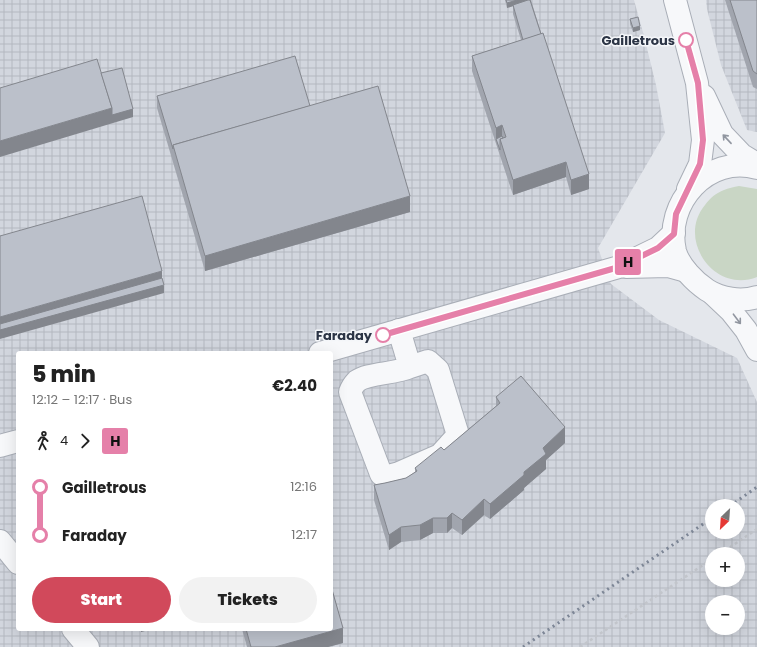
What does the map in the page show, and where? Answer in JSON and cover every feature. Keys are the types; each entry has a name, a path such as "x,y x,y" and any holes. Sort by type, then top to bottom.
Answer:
{"street":[{"path":"675,0 698,83 722,134 742,155 757,164"},
{"path":"698,83 703,140 700,164 676,214 674,234 675,252 686,272 698,284 712,293 732,311 746,330 757,350"},
{"path":"685,196 698,181 713,172 730,166 748,166 757,168"},
{"path":"327,351 619,267 658,248 674,234"},
{"path":"619,267 668,266 686,272"},
{"path":"712,293 728,299 750,300 757,297"},
{"path":"399,330 410,367"},
{"path":"428,361 438,370 458,435 440,455 399,473 388,476 381,474 350,392 356,382 369,376 402,371 410,367 428,361"},
{"path":"0,446 16,442"},
{"path":"0,541 16,561"},
{"path":"75,631 88,647"}],"path":[{"path":"730,547 757,529"},
{"path":"580,647 705,564"}],"shaded area":[{"path":"0,0 634,0 656,85 665,133 598,248 611,284 659,320 737,358 757,402 757,647 0,647"},
{"path":"706,0 757,0 757,132 747,130 721,65"}],"green space":[{"path":"739,186 757,189 757,277 742,280 727,278 714,271 704,260 698,248 695,233 697,219 709,200 721,191"}],"building":[{"path":"506,0 517,0 507,3"},
{"path":"530,0 541,34 523,40 513,5"},
{"path":"730,0 757,0 757,74 753,71"},
{"path":"638,17 640,26 633,28 630,19"},
{"path":"543,33 589,174 571,180 566,162 513,180 500,139 506,137 502,125 496,128 472,56"},
{"path":"295,56 310,106 173,145 173,149 157,96"},
{"path":"97,59 112,108 0,141 0,88"},
{"path":"122,68 133,109 112,115 112,108 101,73"},
{"path":"378,86 410,196 205,256 173,145"},
{"path":"502,136 503,138 500,139 500,150 496,139"},
{"path":"142,196 162,271 0,317 0,236"},
{"path":"162,278 164,285 0,330 0,324"},
{"path":"521,376 565,427 543,448 546,454 524,472 524,475 490,504 484,499 462,520 452,513 447,518 433,518 420,525 401,527 389,535 374,485 406,478 417,471 415,468 441,447 444,450 500,403 496,397"},
{"path":"333,593 343,628 333,631"},
{"path":"247,631 332,631 275,647 251,647"}],"railway":[{"path":"740,499 757,487"},
{"path":"523,647 705,523"}],"bus line":[{"name":"H","path":"383,335 619,267 658,248 674,234 676,214 700,164 703,140 698,83 686,40"}],"place":[{"name":"Gailletrous","path":"686,40"},
{"name":"Faraday","path":"383,335"}]}
